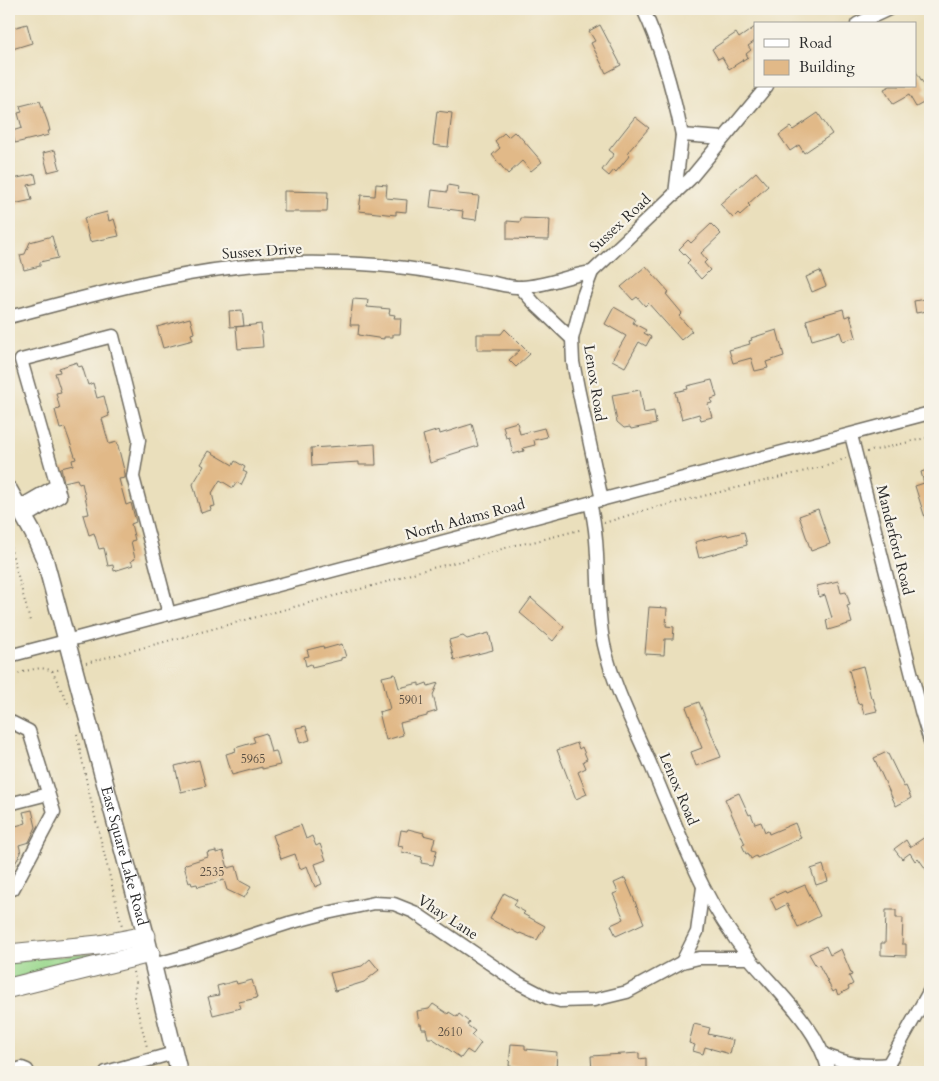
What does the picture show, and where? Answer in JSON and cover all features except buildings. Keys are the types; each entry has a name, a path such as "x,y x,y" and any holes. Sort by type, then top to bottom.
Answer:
{"highway":[{"path":"9,954 99,946 150,951"},
{"path":"9,988 150,951"}],"main road":[{"name":"East Square Lake Road","path":"9,490 45,560 150,951 179,1072"}],"street":[{"path":"643,9 653,29 666,68 682,135 675,194"},
{"path":"861,22 885,9"},
{"name":"Sussex Road","path":"520,287 538,286 575,274 592,272 700,168 765,88"},
{"path":"682,135 724,138"},
{"name":"Sussex Drive","path":"9,317 156,280 244,266 290,263 396,267 520,287"},
{"name":"Lenox Road","path":"592,272 583,296 572,339 573,362 596,502 598,609 609,662 628,712 703,887 725,923 750,958 803,1021 824,1054 829,1072"},
{"path":"520,287 572,339"},
{"path":"22,512 58,491 21,360 113,336 139,440 133,477 169,614"},
{"name":"North Adams Road","path":"9,656 930,413"},
{"name":"Manderford Road","path":"851,435 930,741"},
{"path":"9,721 30,731 54,812 13,889 9,890"},
{"path":"9,804 48,794"},
{"path":"682,962 697,932 703,887"},
{"name":"Vhay Lane","path":"150,951 193,954 289,923 374,903 394,904 414,912 517,982 548,998 560,1001 594,1000 627,992 682,962 699,958 750,958"},
{"path":"824,1054 854,1065 887,1068 930,990"},
{"path":"106,1072 174,1053"},
{"path":"9,1072 22,1068 28,1072"}],"path":[{"path":"864,453 930,437"},
{"path":"604,523 642,511 830,465 846,458"},
{"path":"91,661 394,580 416,572 515,545 587,528"},
{"path":"9,542 30,621"},
{"path":"9,677 39,669 58,670"},
{"path":"52,671 71,713"},
{"path":"75,728 119,915"},
{"path":"136,982 134,997 150,1060"}],"green space":[{"path":"77,954 109,954 39,971 9,981 9,961"}]}
